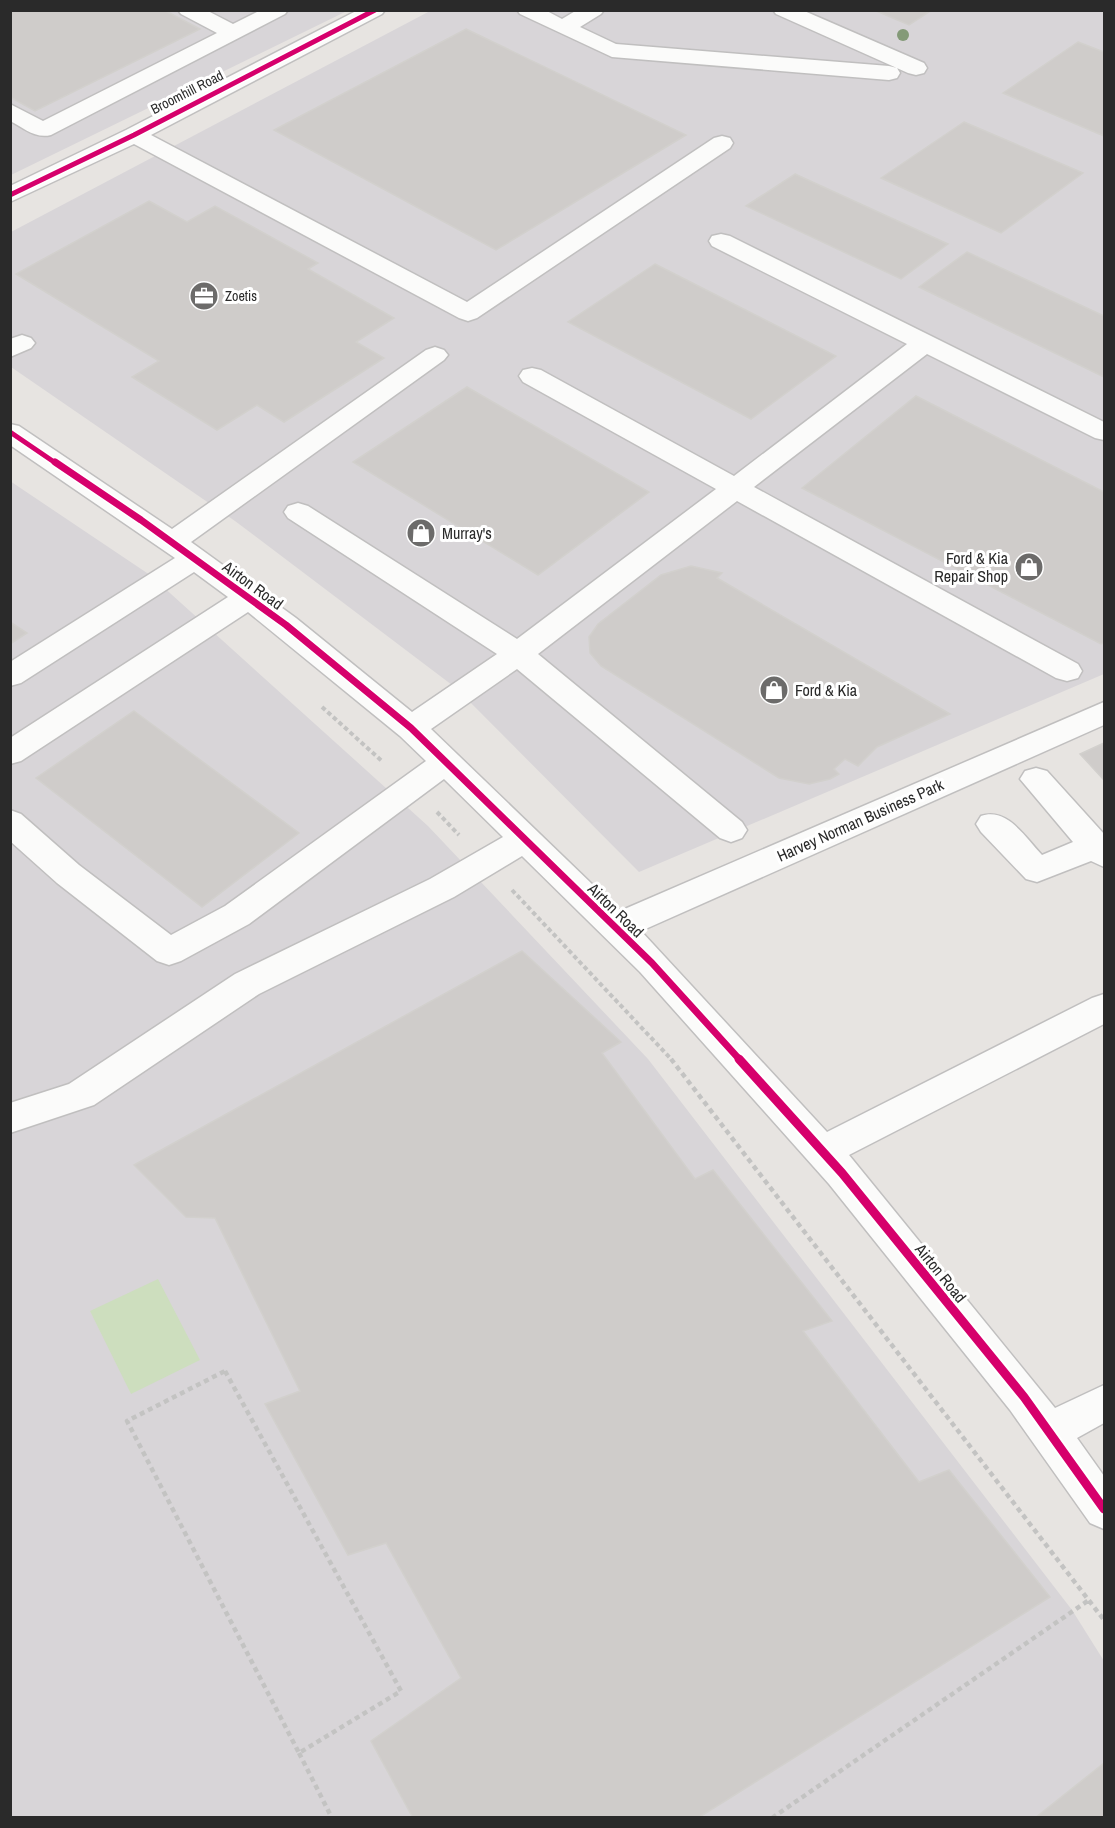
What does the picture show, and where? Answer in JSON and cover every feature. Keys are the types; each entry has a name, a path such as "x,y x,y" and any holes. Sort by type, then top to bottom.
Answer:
{"street":[{"path":"188,10 243,53"},
{"path":"243,53 278,10"},
{"name":"Broomhill Road","path":"10,195 30,174 134,135 243,53 375,10"},
{"path":"527,10 612,50 889,73"},
{"path":"563,27 594,10"},
{"path":"783,10 916,68"},
{"path":"10,111 43,130 213,43 243,53"},
{"path":"134,135 468,313 722,143"},
{"path":"721,242 1104,432"},
{"path":"411,729 518,654 925,343"},
{"path":"10,676 183,551 435,355"},
{"path":"532,376 1067,671"},
{"name":"Airton Road","path":"12,435 183,551 286,625 411,729 525,839 651,963 823,1151 1024,1397 1104,1509"},
{"path":"297,512 518,654 731,830"},
{"path":"10,753 248,598"},
{"name":"Harvey Norman Business Park","path":"615,928 1104,713"},
{"path":"10,822 68,874 169,952 237,915 446,762"},
{"path":"992,824 1037,870 1100,850 1036,778"},
{"path":"10,1118 81,1095 247,984 442,888 525,839"},
{"path":"823,1151 1104,1008"},
{"path":"1049,1432 1104,1403"}],"path":[{"path":"316,702 412,787 664,1050 1104,1620"},
{"path":"299,1753 401,1691 225,1371 127,1421 332,1818"},
{"path":"772,1818 1089,1600"}],"shaded area":[{"path":"11,11 347,11 11,175"},
{"path":"430,11 1104,11 1104,674 639,872 456,688 235,521 11,367 11,232"},
{"path":"10,481 150,575 428,826 648,1059 1072,1610 1104,1661 1104,1817 11,1817"}],"green space":[{"path":"158,1279 200,1360 131,1394 90,1311"}],"building":[{"path":"10,10 164,10 200,29 35,111 10,97"},
{"path":"874,10 932,10 909,25"},
{"path":"466,29 686,135 496,250 274,130"},
{"path":"1078,42 1104,52 1104,136 1003,93"},
{"path":"964,122 1083,173 1001,233 881,178"},
{"path":"795,174 948,244 901,279 746,206"},
{"name":"Zoetis","path":"149,201 187,222 215,206 318,263 308,269 394,318 356,342 384,358 284,422 257,405 217,430 132,377 159,361 16,274"},
{"path":"967,252 1104,316 1104,377 919,287"},
{"path":"655,264 836,356 751,419 568,322"},
{"path":"467,387 649,492 538,575 353,462"},
{"name":"Ford & Kia Repair Shop","path":"916,396 1104,492 1104,643 1101,644 802,488"},
{"name":"Ford & Kia","path":"691,566 722,573 717,578 950,714 877,747 858,766 845,759 834,769 839,774 830,779 809,784 779,778 601,666 590,653 589,637 598,624 661,575"},
{"path":"10,622 27,633 10,644"},
{"path":"134,711 299,833 202,907 36,778"},
{"path":"1104,743 1104,780 1080,754"},
{"path":"522,951 621,1042 602,1053 695,1179 713,1170 832,1321 803,1331 919,1482 949,1470 1050,1597 698,1818 413,1818 371,1741 461,1678 386,1543 348,1555 265,1404 300,1391 215,1218 186,1217 134,1165"},
{"path":"1104,1763 1104,1818 1035,1818"}],"cycle path":[{"path":"10,195 134,135 375,10"},
{"path":"10,432 141,520 286,625 411,728 652,963 842,1173 1024,1397 1104,1509"}],"place":[{"name":"Zoetis","path":"204,296"},
{"name":"Murray's","path":"421,533"},
{"name":"Ford & Kia Repair Shop","path":"1029,567"},
{"name":"Ford & Kia","path":"774,690"}]}
